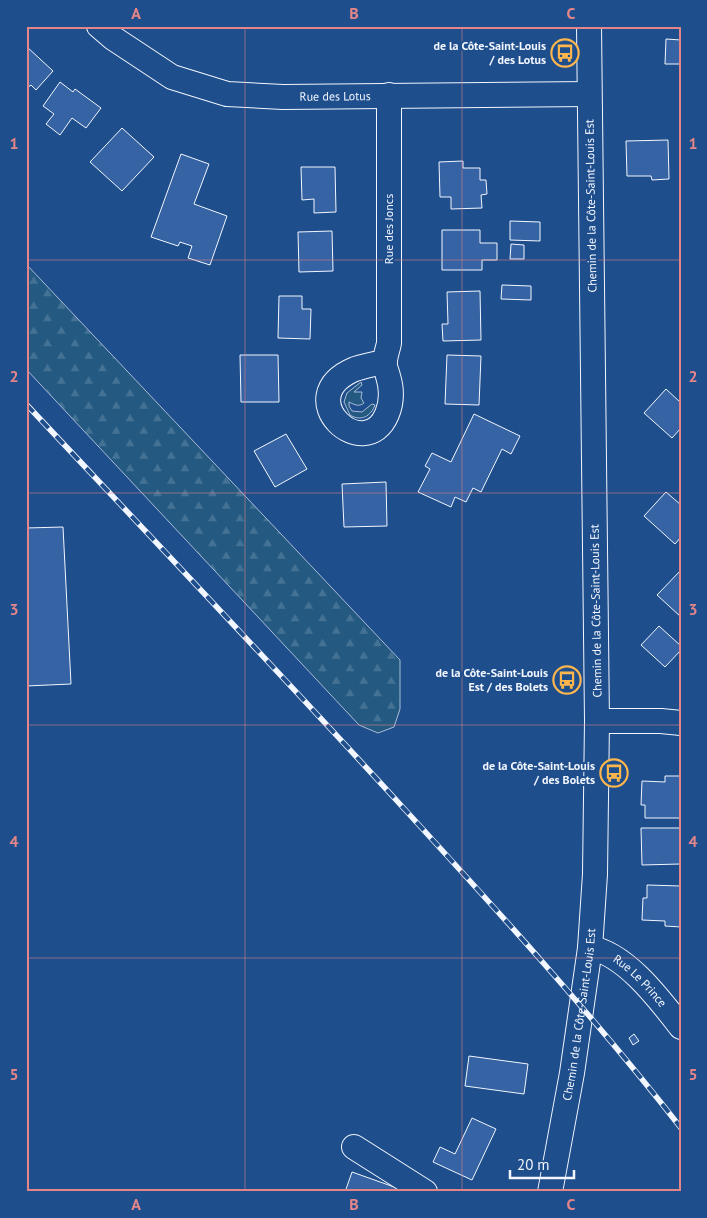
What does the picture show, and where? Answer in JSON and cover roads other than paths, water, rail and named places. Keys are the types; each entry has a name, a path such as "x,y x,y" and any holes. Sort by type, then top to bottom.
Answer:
{"street":[{"name":"Rue des Lotus","path":"99,26 113,38 172,77 227,94 283,97 589,94"},
{"name":"Chemin de la Côte-Saint-Louis Est","path":"550,1192 572,1072 590,948 595,874 597,721 589,26"},
{"name":"Rue des Joncs","path":"384,362 389,343 389,95"},
{"path":"597,721 681,723"},
{"name":"Rue Le Prince","path":"590,948 600,950 619,960 652,993 681,1027"},
{"path":"354,1147 425,1192"}],"railway":[{"path":"26,404 471,882 578,1003 681,1128"}],"place":[{"name":"de la Côte-Saint-Louis / des Lotus","path":"565,53"},
{"name":"de la Côte-Saint-Louis Est / des Bolets","path":"567,680"},
{"name":"de la Côte-Saint-Louis / des Bolets","path":"614,773"}]}
